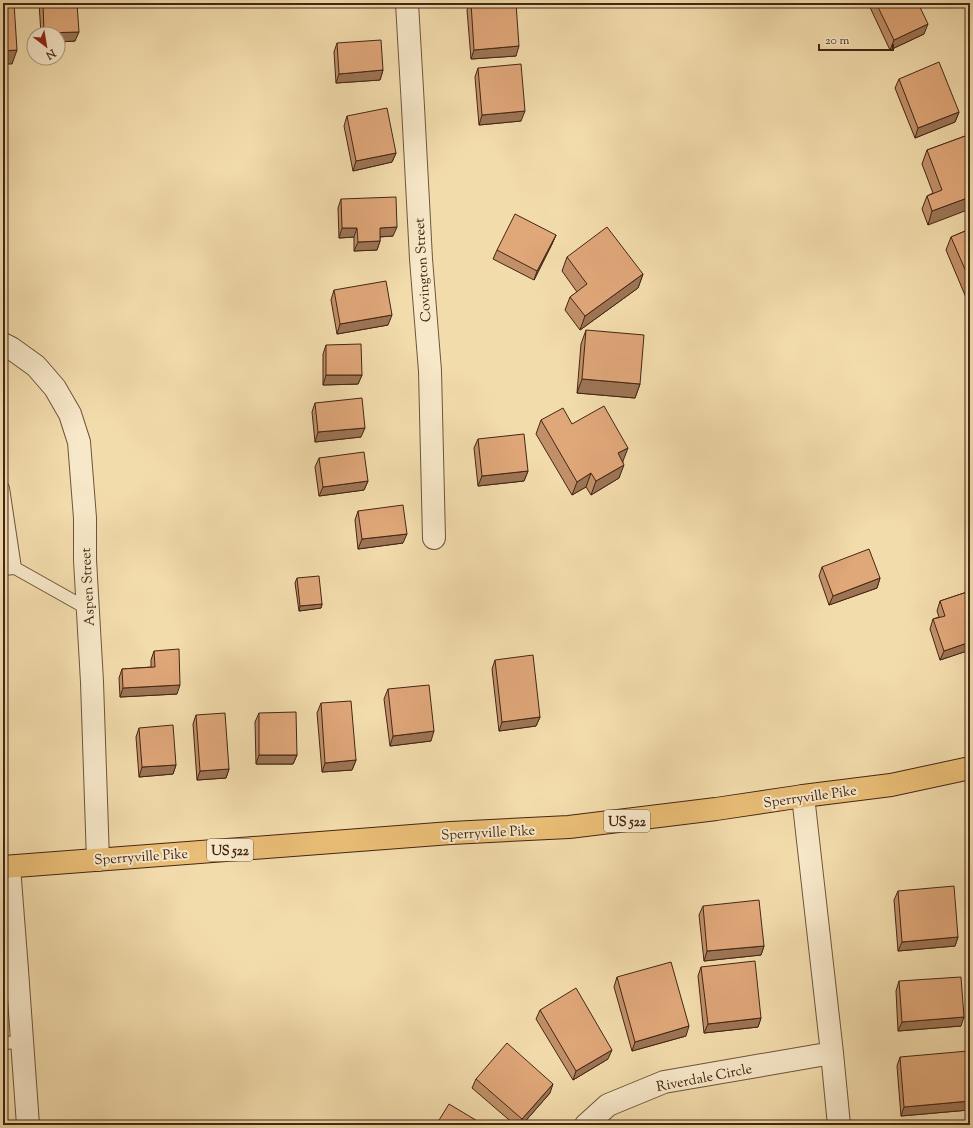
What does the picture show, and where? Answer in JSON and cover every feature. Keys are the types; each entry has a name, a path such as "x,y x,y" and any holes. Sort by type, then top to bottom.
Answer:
{"main road":[{"name":"Sperryville Pike","path":"6,867 451,833 569,827 702,811 891,785 970,768"}],"street":[{"name":"Covington Street","path":"407,3 414,107 421,259 430,371 434,538"},
{"name":"Aspen Street","path":"3,344 36,366 55,388 70,414 79,442 85,518 85,560 92,682 98,860"},
{"path":"803,796 839,1125"},
{"path":"6,867 13,1043 28,1125"},
{"name":"Riverdale Circle","path":"586,1125 608,1105 664,1082 832,1053"}],"lane":[{"path":"3,488 9,569 88,609"}],"building":[{"path":"3,3 14,3 17,50 3,51"},
{"path":"43,3 77,3 79,32 66,32 66,26 44,26"},
{"path":"471,3 516,3 519,46 474,50"},
{"path":"876,3 918,3 928,24 894,40"},
{"path":"381,40 383,70 339,74 337,43"},
{"path":"939,62 959,112 918,128 899,79"},
{"path":"521,64 525,111 482,115 478,68"},
{"path":"387,108 396,153 356,161 347,116"},
{"path":"968,135 970,139 970,197 932,211 927,196 942,190 927,150"},
{"path":"3,165 5,194 3,194"},
{"path":"396,197 397,227 380,228 380,241 358,242 357,228 342,228 341,199"},
{"path":"515,214 556,235 537,271 497,250"},
{"path":"607,227 643,274 585,316 570,297 587,284 567,257"},
{"path":"970,229 970,281 951,237"},
{"path":"386,281 392,315 340,324 334,290"},
{"path":"586,330 644,335 640,384 582,379"},
{"path":"361,344 362,375 326,375 326,345"},
{"path":"362,398 365,428 318,432 315,403"},
{"path":"604,406 628,448 618,453 624,465 596,481 591,473 577,482 541,420 563,408 572,424"},
{"path":"524,434 528,471 482,476 478,439"},
{"path":"364,452 368,481 323,487 319,458"},
{"path":"403,505 407,534 362,539 358,511"},
{"path":"869,549 880,578 833,596 822,567"},
{"path":"319,576 322,604 300,606 297,578"},
{"path":"970,591 970,642 944,651 933,619 945,616 940,601"},
{"path":"179,649 180,685 123,688 122,669 155,667 154,651"},
{"path":"533,655 540,717 502,722 495,660"},
{"path":"429,685 434,731 393,736 388,689"},
{"path":"351,701 356,760 325,763 321,703"},
{"path":"296,712 297,755 259,755 259,713"},
{"path":"225,713 229,769 200,771 196,715"},
{"path":"173,725 176,765 142,767 139,728"},
{"path":"954,886 958,937 902,942 898,891"},
{"path":"759,900 764,946 707,951 703,906"},
{"path":"755,961 761,1018 708,1024 701,967"},
{"path":"671,962 689,1026 635,1042 617,977"},
{"path":"961,977 964,1017 902,1022 899,981"},
{"path":"576,988 612,1050 576,1071 540,1010"},
{"path":"507,1043 553,1084 522,1119 476,1079"},
{"path":"968,1051 970,1101 904,1107 900,1057"},
{"path":"449,1104 484,1125 436,1125"},
{"path":"796,1123 796,1125 775,1125"}]}
